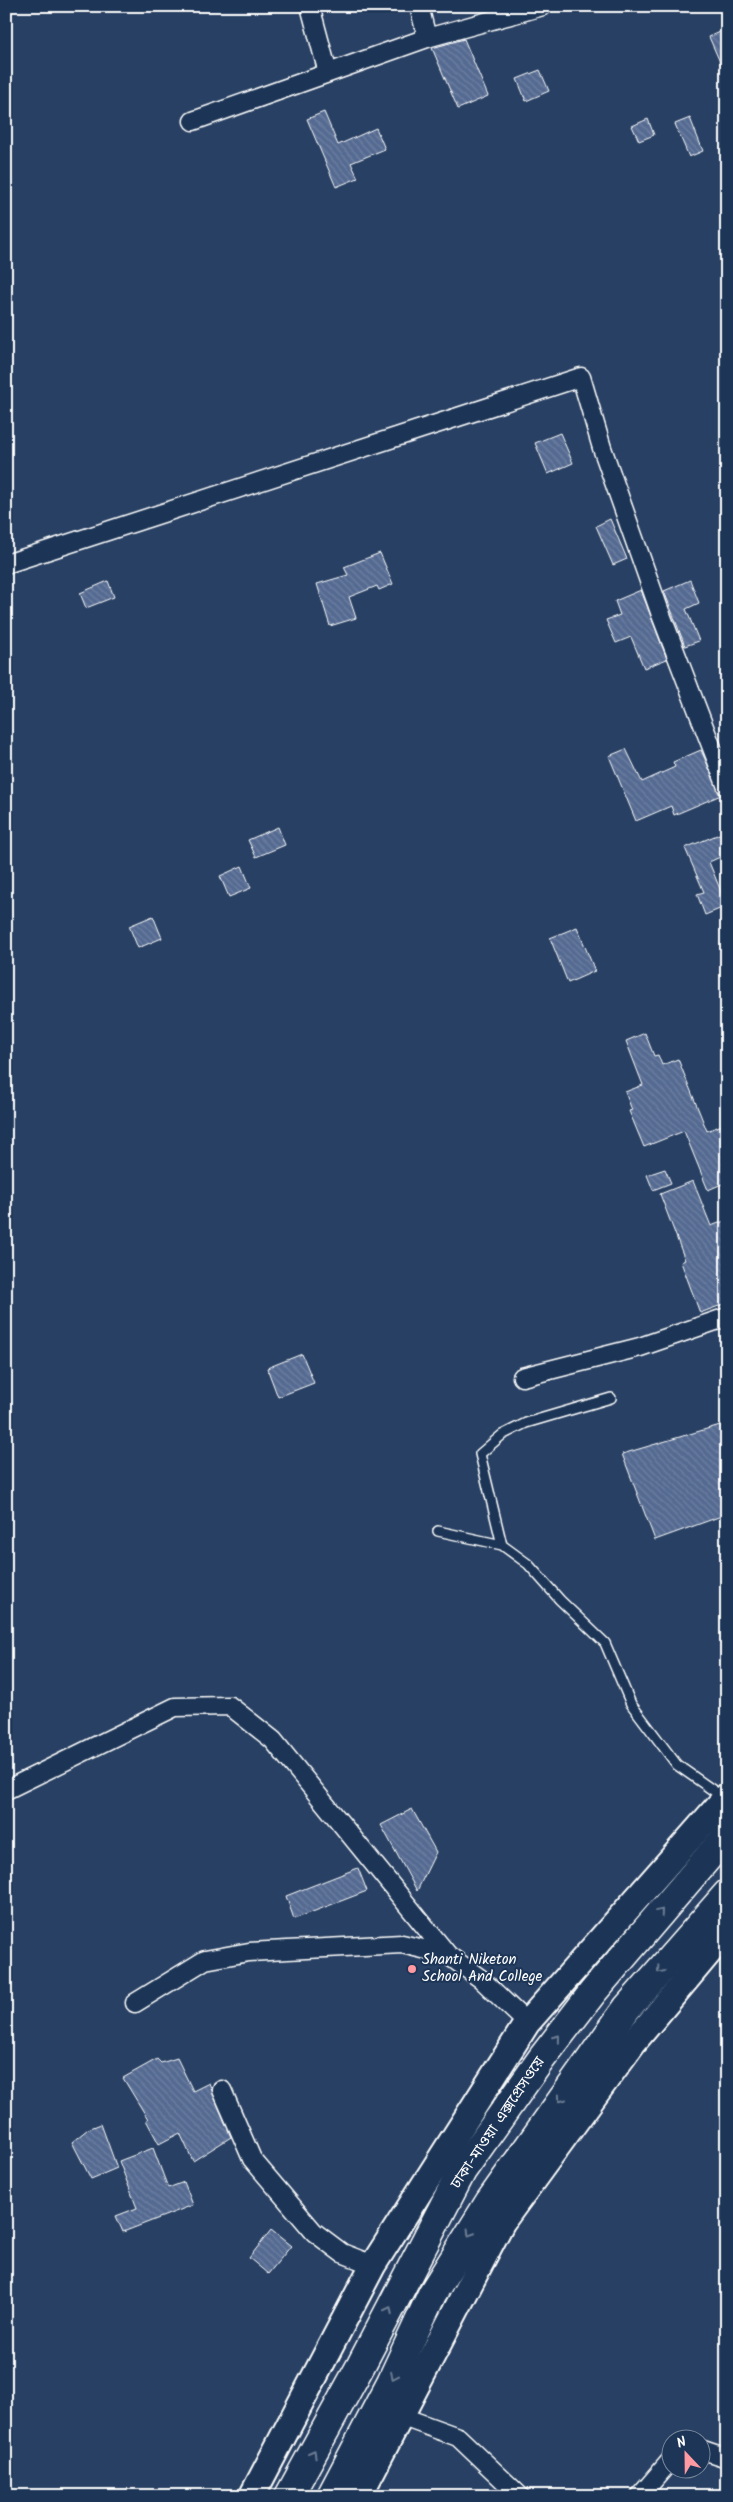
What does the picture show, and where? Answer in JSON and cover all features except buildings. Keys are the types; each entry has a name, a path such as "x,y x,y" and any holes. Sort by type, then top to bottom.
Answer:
{"highway":[{"name":"ঢাকা-মাওয়া এক্সপ্রেসওয়ে","path":"289,2496 361,2365 462,2171 542,2058 600,1985 727,1834"},
{"path":"331,2496 391,2382 432,2294 490,2202 627,2008 727,1894"}],"main road":[{"path":"252,2496 373,2265 527,2023 726,1797"},
{"path":"359,2496 502,2222 633,2043 727,1931"}],"street":[{"path":"310,6 328,73"},
{"path":"420,6 426,38"},
{"path":"193,121 426,38 543,6"},
{"path":"6,564 581,377 602,448 647,575 720,748 727,787"},
{"path":"522,1377 640,1347 727,1318"},
{"path":"6,1790 175,1707 230,1706 273,1740 448,1955 481,1979 527,2023"},
{"path":"135,2003 205,1960 249,1952 402,1944 448,1955"},
{"path":"222,2090 252,2159 314,2232 342,2253 373,2265"},
{"path":"400,2416 458,2437 520,2496"},
{"path":"710,2452 727,2458"},
{"path":"640,2496 660,2473"}],"lane":[{"path":"502,1545 480,1454 502,1435 526,1423 611,1398"},
{"path":"438,1531 502,1545 528,1564 560,1600 605,1643 631,1704 677,1765 726,1797"}],"place":[{"name":"Shanti Niketon School And College","path":"412,1969"}]}
